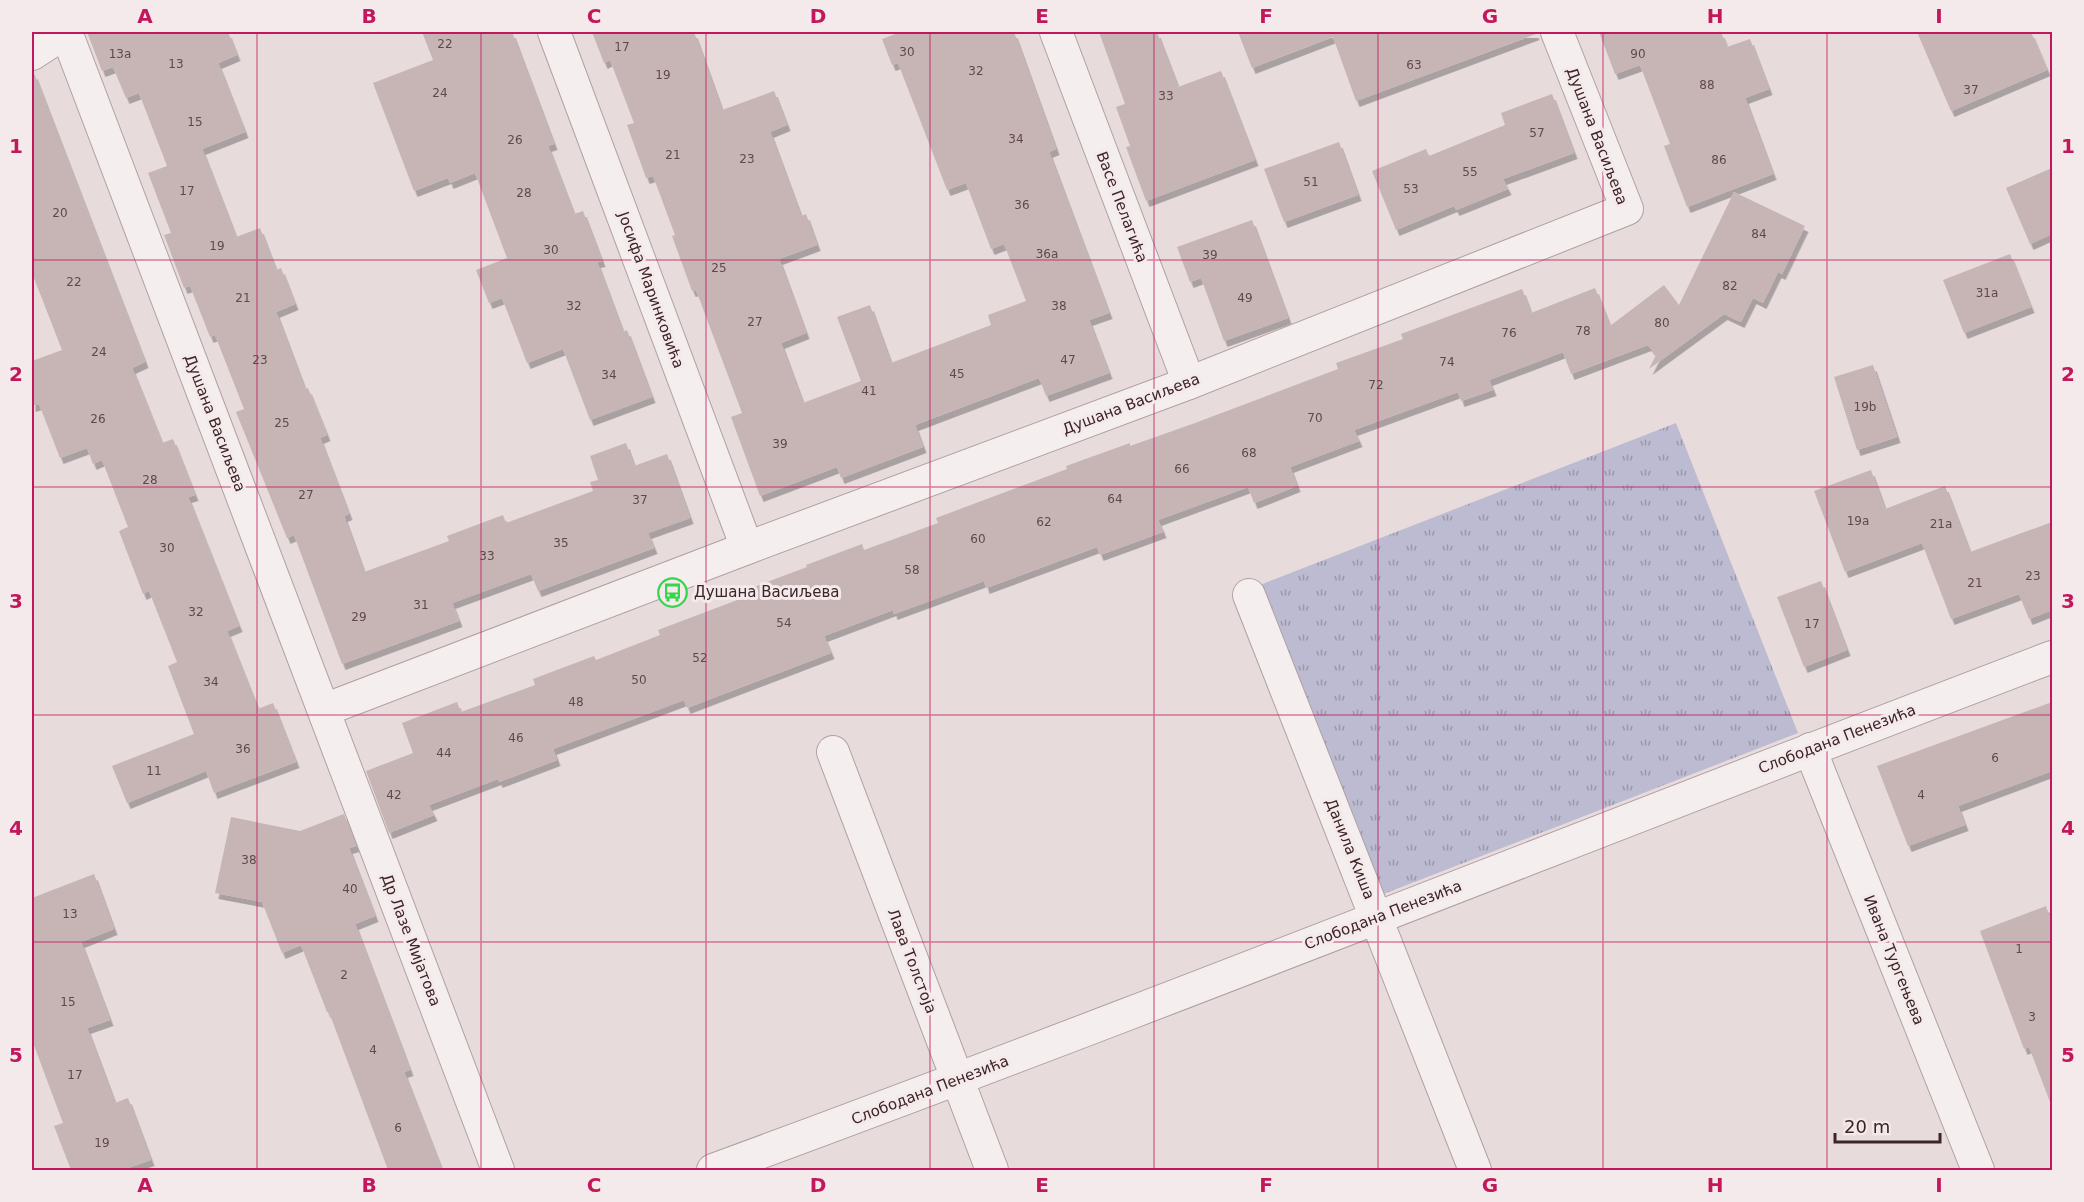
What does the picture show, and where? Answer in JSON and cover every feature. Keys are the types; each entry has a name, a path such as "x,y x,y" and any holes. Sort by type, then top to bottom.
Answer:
{"street":[{"name":"Душана Васиљева","path":"66,32 324,710 747,548 1189,383 1627,209 1557,32"},
{"path":"32,54 66,32"},
{"name":"Јосифа Маринковића","path":"554,32 747,548"},
{"name":"Васе Пелагића","path":"1056,32 1189,383"},
{"name":"Данила Киша","path":"1249,595 1475,1170"},
{"name":"Слободана Пенезића","path":"713,1170 958,1080 2052,657"},
{"name":"Др Лазе Мијатова","path":"324,710 498,1170"},
{"name":"Ивана Тургењева","path":"1810,749 1977,1170"},
{"name":"Лава Толстоја","path":"833,753 992,1170"}],"green space":[{"path":"1676,423 1798,733 1381,895 1260,585"}],"building":[{"path":"87,32 228,32 237,55 218,63 245,132 202,149 236,237 260,228 276,270 281,268 295,304 276,312 305,389 308,388 327,435 320,438 349,514 344,516 364,572 449,541 447,536 503,515 506,523 593,491 590,482 598,480 590,456 626,443 634,466 667,454 690,518 648,533 654,548 538,591 531,574 452,603 459,621 342,664 294,535 287,538 236,412 244,409 215,335 210,337 190,286 184,288 164,235 171,233 148,173 167,166 139,93 126,98 113,67 102,71"},
{"path":"422,32 512,32 554,144 548,146 574,214 583,211 602,261 597,262 623,332 627,330 652,397 590,420 563,349 527,363 502,298 489,303 476,270 507,258 475,173 450,183 448,178 414,191 373,83 433,60"},
{"path":"592,32 694,32 722,110 774,91 787,125 770,132 801,216 806,214 817,245 779,259 806,333 781,343 803,403 861,381 837,317 870,305 891,363 991,325 988,315 1026,301 1004,244 991,249 966,183 947,190 898,63 892,65 882,39 901,32 1014,32 1056,149 1049,152 1109,313 1089,320 1109,373 1046,396 1039,378 915,425 923,447 841,478 837,467 760,496 731,417 742,413 696,290 692,291 672,236 675,235 653,176 646,178 627,125 634,123 610,60 604,63"},
{"path":"1099,32 1157,32 1178,87 1221,71 1255,160 1146,201 1126,147 1130,146 1116,107 1125,104"},
{"path":"1238,32 1535,32 1536,34 1356,101 1333,37 1252,68"},
{"path":"1599,32 1721,32 1727,47 1750,39 1769,89 1745,98 1773,174 1687,207 1664,146 1670,144 1640,65 1615,74"},
{"path":"1917,32 2031,32 2047,70 1951,111"},
{"path":"34,73 145,362 132,368 162,443 173,439 195,495 188,497 239,626 227,631 258,709 273,703 296,762 214,793 206,771 127,803 112,766 194,734 168,666 177,662 149,591 143,594 119,531 128,527 102,460 93,464 87,448 60,458 39,404 32,406 32,361 62,350 32,273 32,74"},
{"path":"1552,94 1574,153 1503,179 1508,189 1456,210 1454,206 1396,230 1372,171 1426,149 1429,156 1505,125 1501,113"},
{"path":"1339,142 1358,195 1284,222 1264,169"},
{"path":"2052,168 2052,234 2030,244 2006,188"},
{"path":"1734,192 1805,226 1782,274 1778,272 1763,303 1753,298 1741,322 1724,314 1649,369 1656,355 1648,345 1571,374 1563,352 1489,380 1493,390 1461,401 1458,392 1354,430 1359,441 1290,467 1297,486 1254,503 1248,487 1158,520 1163,532 1100,555 1097,547 986,588 984,581 894,614 893,610 824,636 831,653 687,708 684,700 553,749 557,760 429,805 434,815 389,833 366,771 413,753 402,723 457,702 461,712 535,685 533,679 594,656 596,660 660,635 658,630 740,599 738,593 807,567 806,565 862,544 864,550 938,523 936,518 1067,469 1066,466 1195,423 1338,369 1336,363 1403,339 1401,334 1522,289 1531,313 1595,288 1610,326 1664,285 1679,305"},
{"path":"1252,220 1288,318 1224,341 1201,278 1190,282 1177,247"},
{"path":"2010,254 2031,307 1964,333 1943,280"},
{"path":"1873,365 1897,437 1857,450 1834,377"},
{"path":"1871,470 1885,509 1945,486 1970,552 2052,522 2052,610 2029,619 2019,594 1951,619 1922,543 1845,572 1814,491"},
{"path":"1821,581 1847,650 1804,667 1777,597"},
{"path":"2052,702 2052,771 1958,806 1965,825 1908,846 1877,766"},
{"path":"344,814 356,846 349,848 375,916 355,924 410,1070 404,1072 442,1170 388,1170 329,1012 327,1012 301,945 282,953 262,902 215,893 231,817 300,831"},
{"path":"94,874 114,929 81,942 110,1020 87,1028 115,1103 128,1098 151,1160 122,1170 71,1170 54,1126 63,1123 32,1040 32,898"},
{"path":"2046,906 2052,924 2052,1102 2050,1102 2029,1047 2024,1049 1980,931"}],"place":[{"name":"Душана Васиљева","path":"673,592"}]}
